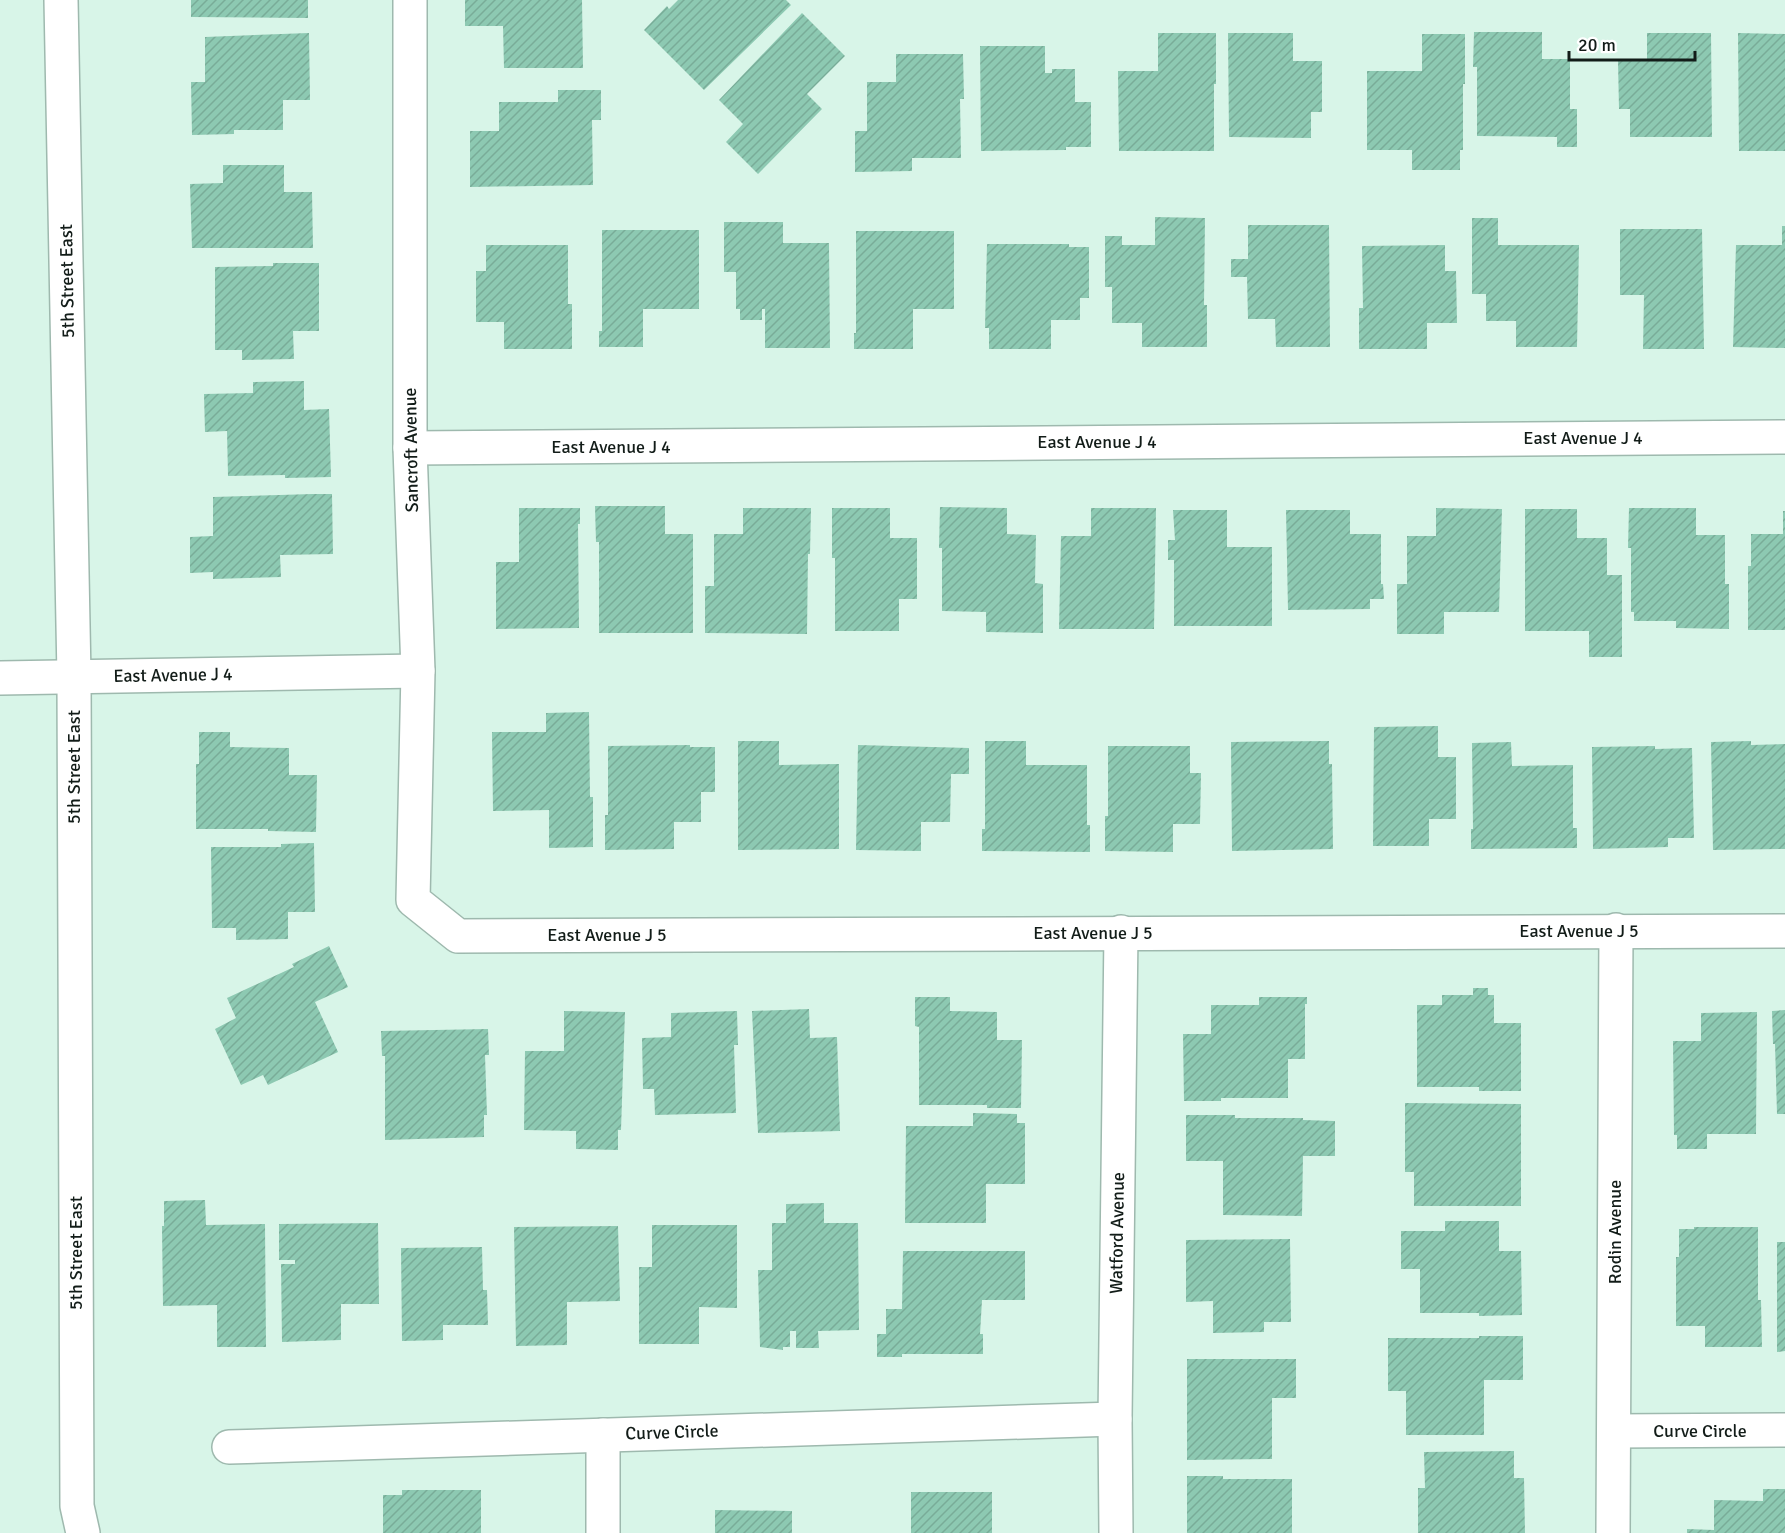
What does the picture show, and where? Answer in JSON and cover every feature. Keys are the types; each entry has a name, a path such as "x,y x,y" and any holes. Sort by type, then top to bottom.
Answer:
{"street":[{"name":"5th Street East","path":"61,0 74,677 77,1506 83,1533"},
{"name":"Sancroft Avenue","path":"410,0 410,448 418,671 413,900"},
{"name":"East Avenue J 4","path":"410,448 1785,436"},
{"name":"East Avenue J 4","path":"0,678 418,671"},
{"name":"East Avenue J 5","path":"413,900 458,936 1785,931"},
{"name":"Rodin Avenue","path":"1613,1533 1616,930"},
{"name":"Watford Avenue","path":"1116,1533 1115,1419 1121,932"},
{"name":"Curve Circle","path":"229,1447 1115,1419"},
{"name":"Curve Circle","path":"1614,1431 1785,1430"},
{"path":"603,1435 603,1533"}],"building":[{"path":"191,0 308,0 308,18 191,17"},
{"path":"465,0 582,0 583,68 504,68 503,26 465,26"},
{"path":"678,0 786,0 791,5 704,90 644,30 667,6 669,9"},
{"path":"802,13 845,56 807,94 822,109 758,174 726,142 743,124 719,100"},
{"path":"1474,32 1542,32 1542,59 1570,59 1570,109 1577,109 1577,147 1557,147 1557,137 1477,136 1477,67 1473,67"},
{"path":"309,33 310,100 283,100 283,130 234,130 234,134 192,135 191,82 205,82 205,37"},
{"path":"1158,33 1216,33 1214,151 1119,151 1118,71 1158,71"},
{"path":"1228,33 1293,33 1293,61 1322,61 1322,112 1311,112 1311,138 1229,137"},
{"path":"1647,33 1711,33 1712,137 1630,137 1630,109 1619,109 1618,61 1647,61"},
{"path":"1738,33 1785,34 1785,151 1739,151"},
{"path":"1422,34 1465,34 1463,150 1460,150 1460,170 1412,170 1412,150 1367,150 1367,71 1422,71"},
{"path":"980,46 1045,46 1045,73 1052,73 1052,69 1075,69 1075,102 1091,102 1091,147 1066,147 1066,150 981,151"},
{"path":"896,54 963,54 964,99 960,99 961,158 912,158 912,171 855,172 855,131 867,131 867,82 896,82"},
{"path":"558,90 601,90 601,120 592,120 593,185 470,187 470,131 499,131 499,102 558,102"},
{"path":"223,165 284,165 284,192 312,192 313,248 192,248 190,184 223,183"},
{"path":"1155,217 1205,218 1204,305 1207,305 1207,347 1142,347 1142,323 1112,323 1112,287 1105,287 1105,236 1122,236 1122,245 1155,245"},
{"path":"1472,218 1498,218 1498,245 1579,245 1577,347 1516,347 1516,321 1486,321 1486,294 1472,294"},
{"path":"724,222 783,222 783,243 829,243 830,348 765,348 765,309 762,309 762,320 740,320 740,309 736,309 736,272 724,272"},
{"path":"1248,225 1329,225 1330,347 1276,347 1275,319 1248,319 1247,277 1231,277 1231,259 1248,259"},
{"path":"1782,226 1785,226 1785,348 1733,347 1736,245 1782,245"},
{"path":"1620,229 1702,229 1704,349 1643,349 1644,295 1620,295"},
{"path":"602,230 699,230 699,309 643,309 643,347 599,347 599,331 602,331"},
{"path":"856,231 954,231 954,309 913,309 913,349 854,349"},
{"path":"987,244 1069,244 1069,247 1089,247 1089,298 1080,298 1080,320 1051,320 1051,349 989,349 989,328 985,328"},
{"path":"486,245 568,245 568,304 572,304 572,349 504,349 504,322 476,322 476,271 486,271"},
{"path":"1445,245 1445,271 1456,271 1457,323 1427,323 1427,349 1359,349 1359,308 1363,308 1362,246"},
{"path":"273,263 319,263 319,331 293,331 294,359 242,360 242,350 215,350 215,267 273,266"},
{"path":"304,381 304,410 329,409 331,477 228,476 227,431 205,432 204,394 253,393 253,382"},
{"path":"332,494 333,554 280,555 281,577 213,579 213,572 190,573 190,537 213,536 213,497"},
{"path":"595,506 665,506 665,534 693,534 693,633 599,633 599,542 596,542"},
{"path":"940,507 1007,508 1007,534 1036,535 1035,583 1043,584 1043,633 986,632 986,612 942,611"},
{"path":"519,508 580,508 580,524 578,524 579,628 496,629 496,562 519,562"},
{"path":"743,508 811,508 807,634 705,633 705,586 714,586 714,534 743,534"},
{"path":"832,508 890,508 890,538 917,538 917,599 899,599 899,631 835,631"},
{"path":"1091,508 1156,508 1154,629 1059,629 1061,536 1091,536"},
{"path":"1436,508 1502,509 1499,612 1444,612 1444,634 1397,634 1397,584 1407,584 1407,536 1436,536"},
{"path":"1629,508 1696,508 1696,535 1725,535 1725,584 1729,584 1729,629 1676,628 1676,621 1634,621 1634,612 1631,612 1631,548 1628,548"},
{"path":"1525,509 1577,509 1577,538 1607,538 1607,575 1622,575 1622,657 1589,657 1589,631 1525,631"},
{"path":"1173,510 1227,510 1227,547 1272,547 1272,626 1174,626 1174,560 1168,560 1168,540 1175,540"},
{"path":"1286,510 1350,510 1350,534 1381,534 1381,584 1383,584 1384,599 1370,599 1370,609 1288,610"},
{"path":"1783,511 1785,511 1785,630 1748,630 1748,566 1751,566 1751,534 1783,534"},
{"path":"589,712 593,847 549,848 549,810 493,811 492,732 546,732 546,713"},
{"path":"1438,726 1438,757 1456,757 1456,819 1429,819 1429,846 1373,846 1374,727"},
{"path":"199,732 230,732 230,747 289,748 289,775 317,775 316,832 196,829 196,764 199,764"},
{"path":"738,741 779,741 779,765 839,764 839,849 738,850"},
{"path":"985,741 1026,741 1026,765 1087,765 1087,825 1090,825 1090,852 982,851 982,829 985,829"},
{"path":"1329,741 1329,764 1332,764 1333,849 1232,851 1231,742"},
{"path":"1751,741 1751,745 1785,744 1785,849 1713,850 1711,742"},
{"path":"1511,742 1512,766 1573,765 1573,828 1577,828 1577,848 1471,849 1471,829 1473,829 1472,743"},
{"path":"690,745 690,747 715,747 715,792 701,792 701,822 674,822 674,849 605,850 605,815 608,815 608,746"},
{"path":"858,745 969,748 969,774 951,774 950,822 921,822 921,851 856,850"},
{"path":"1108,746 1190,746 1190,773 1201,773 1200,824 1173,824 1173,852 1105,851 1105,816 1108,816"},
{"path":"1655,746 1655,749 1692,748 1694,838 1668,838 1668,847 1593,849 1592,747"},
{"path":"314,843 315,912 288,912 288,939 236,940 236,928 212,928 211,847 281,847 281,844"},
{"path":"329,946 348,987 315,1002 338,1052 268,1085 263,1075 241,1085 215,1029 236,1018 227,998 294,967 292,964"},
{"path":"1473,988 1488,988 1488,995 1494,995 1494,1023 1521,1023 1521,1091 1479,1091 1479,1087 1417,1087 1417,1005 1442,1005 1442,995 1473,995"},
{"path":"915,997 950,997 950,1011 997,1012 997,1040 1022,1040 1021,1108 987,1108 987,1105 919,1105 919,1027 915,1026"},
{"path":"1259,997 1307,997 1305,1059 1288,1059 1288,1098 1221,1098 1221,1101 1184,1101 1183,1034 1211,1034 1211,1005 1259,1005"},
{"path":"809,1009 810,1038 837,1037 840,1131 758,1133 752,1011"},
{"path":"1785,1010 1785,1114 1777,1114 1772,1011"},
{"path":"564,1011 625,1012 621,1130 618,1130 618,1150 576,1149 576,1131 524,1130 525,1051 564,1051"},
{"path":"737,1011 738,1045 734,1045 736,1113 655,1115 654,1089 643,1089 642,1038 671,1037 671,1013"},
{"path":"1757,1012 1756,1134 1707,1134 1707,1149 1677,1149 1677,1135 1674,1135 1673,1041 1701,1041 1701,1013"},
{"path":"488,1029 489,1055 485,1055 487,1115 484,1115 484,1137 385,1140 385,1056 382,1056 381,1031"},
{"path":"1405,1103 1521,1104 1521,1206 1414,1206 1414,1172 1405,1172"},
{"path":"973,1113 1017,1114 1017,1123 1025,1123 1025,1184 986,1184 986,1223 905,1223 906,1126 973,1126"},
{"path":"1186,1115 1235,1115 1235,1118 1303,1118 1303,1120 1335,1121 1335,1156 1303,1156 1302,1216 1223,1215 1223,1161 1186,1161"},
{"path":"205,1200 206,1225 265,1224 266,1347 217,1347 217,1305 163,1306 164,1201"},
{"path":"824,1203 824,1223 858,1223 859,1330 818,1331 819,1348 796,1348 796,1331 790,1331 790,1347 783,1347 783,1350 760,1347 758,1270 772,1270 772,1223 786,1223 786,1204"},
{"path":"1445,1221 1499,1221 1499,1251 1521,1251 1522,1315 1479,1316 1479,1313 1420,1313 1420,1269 1401,1269 1401,1231 1445,1231"},
{"path":"378,1223 379,1304 341,1304 341,1340 282,1342 281,1264 295,1264 295,1260 279,1260 279,1224"},
{"path":"652,1225 737,1225 737,1308 699,1307 699,1344 639,1344 639,1267 652,1267"},
{"path":"618,1226 620,1301 567,1302 567,1345 516,1346 514,1227"},
{"path":"1694,1227 1758,1227 1758,1300 1761,1300 1762,1347 1705,1347 1705,1326 1676,1326 1676,1257 1679,1257 1679,1229 1694,1229"},
{"path":"1290,1239 1291,1322 1264,1322 1264,1332 1213,1333 1213,1301 1186,1302 1186,1240"},
{"path":"1777,1242 1785,1242 1785,1351 1777,1352"},
{"path":"482,1247 483,1290 487,1290 488,1325 443,1325 443,1340 402,1341 401,1248"},
{"path":"903,1251 1025,1251 1025,1300 982,1300 980,1334 983,1334 983,1354 902,1354 902,1357 877,1357 877,1334 886,1334 886,1309 902,1309"},
{"path":"1479,1336 1523,1336 1523,1380 1484,1380 1484,1435 1406,1435 1406,1391 1388,1391 1388,1338 1479,1338"},
{"path":"1187,1359 1296,1359 1296,1398 1272,1398 1272,1459 1187,1460"},
{"path":"1514,1451 1514,1478 1524,1478 1525,1533 1418,1533 1418,1488 1425,1488 1424,1452"},
{"path":"1187,1476 1223,1476 1223,1479 1292,1479 1292,1533 1187,1533"},
{"path":"1763,1489 1785,1489 1785,1533 1687,1533 1687,1529 1714,1530 1714,1500 1763,1501"},
{"path":"402,1490 481,1490 481,1533 383,1533 383,1495 402,1495"},
{"path":"911,1492 992,1492 992,1533 911,1533"},
{"path":"715,1510 792,1511 792,1533 715,1533"}]}
